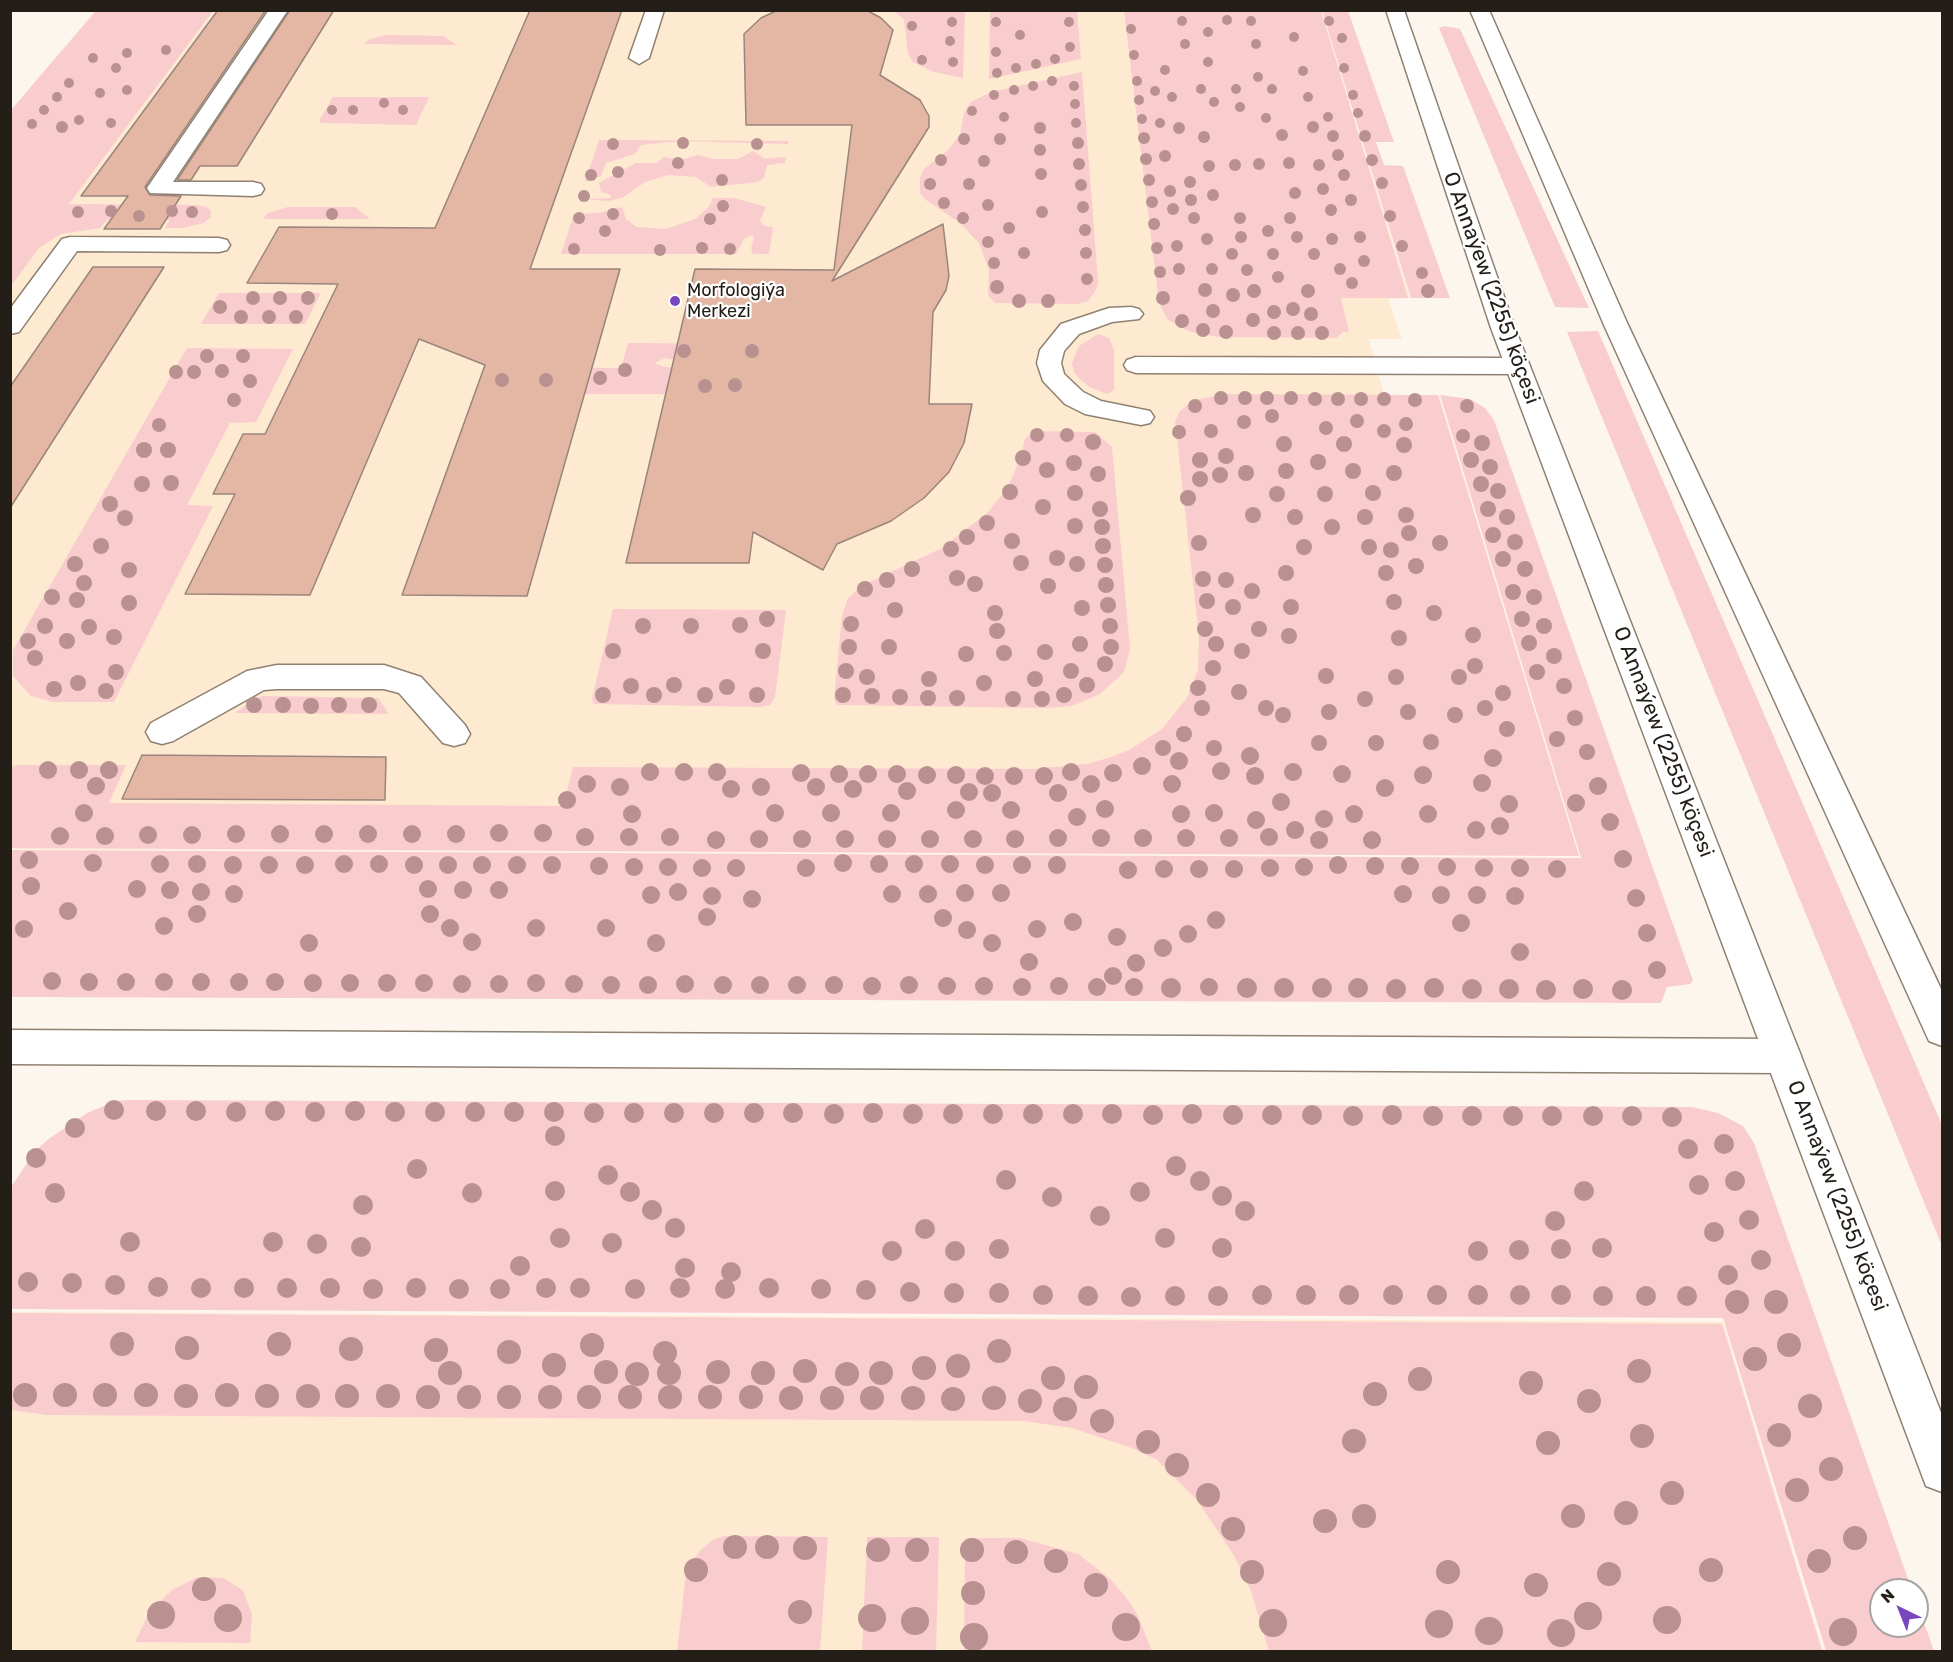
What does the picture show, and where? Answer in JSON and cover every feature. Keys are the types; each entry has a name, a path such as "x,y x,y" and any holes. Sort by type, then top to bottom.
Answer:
{"main road":[{"path":"253,189 158,188 279,10"},
{"path":"639,58 655,10"},
{"name":"O Annaýew (2255) köçesi","path":"1395,10 1518,366 1942,1470"},
{"path":"1479,10 1616,325 1942,1029"},
{"path":"10,327 70,244 219,244"},
{"path":"1131,314 1109,315 1070,329 1055,345 1049,363 1052,375 1060,387 1074,398 1094,408 1141,417"},
{"path":"1136,365 1518,366"},
{"path":"162,732 258,679 277,676 397,679 410,685 454,734"},
{"path":"10,1047 1783,1056"}],"shaded area":[{"path":"1321,10 1410,298 1388,299 1402,339 1369,339 1384,395 1439,396 1579,856 11,849 11,110 95,11"},
{"path":"96,11 213,11 69,204 197,205 211,211 211,217 204,223 182,228 165,228 170,220 107,220 100,228 61,234 39,248 11,286 11,110"},
{"path":"894,11 965,11 963,78 934,72 913,62 908,54 904,19"},
{"path":"990,11 1077,11 1081,59 989,79"},
{"path":"1124,11 1321,11 1408,298 1341,298 1349,332 1343,332 1336,338 1218,337 1188,331 1168,320 1159,303"},
{"path":"1322,11 1348,11 1394,142 1376,142 1384,165 1403,166 1450,298 1411,298"},
{"path":"1445,26 1460,29 1589,308 1555,307 1439,28"},
{"path":"385,35 443,36 457,45 364,44 368,40"},
{"path":"1082,72 1098,282 1096,290 1088,301 1079,304 995,303 988,295 989,270 979,243 960,223 926,200 920,193 920,177 925,168 947,151 960,135 964,113 971,102 991,92"},
{"path":"333,97 429,97 416,125 322,123 319,121"},
{"path":"599,140 788,141 788,144 681,141 641,145 635,154 606,163 601,176 585,182"},
{"path":"753,151 765,159 786,157 785,163 767,165 764,178 757,182 711,187 696,177 668,175 645,182 622,198 608,201 580,199 611,198 611,195 601,192 599,183 636,163 657,163 664,157 681,160 698,155 713,159 738,159"},
{"path":"713,198 735,198 766,207 760,220 764,226 773,227 769,254 753,254 751,248 754,238 752,235 744,239 736,254 561,254 574,214 599,213 622,207 626,219 637,227 666,229 695,219 708,208"},
{"path":"288,207 355,207 370,219 263,219 268,213"},
{"path":"219,293 321,293 305,324 201,324"},
{"path":"1598,331 1942,1125 1942,1246 1567,332"},
{"path":"1098,334 1109,338 1114,350 1114,390 1107,394 1090,387 1081,380 1074,372 1072,363 1079,346"},
{"path":"628,343 771,344 680,361 665,358 655,363 664,367 692,368 763,394 486,394 496,367 621,368"},
{"path":"187,348 293,349 256,422 230,423 187,505 213,506 114,702 53,702 31,696 13,676 13,650"},
{"path":"1227,394 1438,395 1579,856 11,848 11,766 19,765 126,765 109,803 563,806 573,767 1032,769 1087,764 1111,757 1129,750 1162,729 1187,698 1198,670 1199,637 1175,421 1180,411 1189,404 1199,399"},
{"path":"1440,395 1470,399 1485,408 1494,420 1693,980 1690,984 1667,987 1661,1003 11,997 11,850 1581,858"},
{"path":"1034,431 1095,432 1112,447 1130,649 1124,672 1100,694 1072,706 1047,708 837,705 834,699 842,616 848,598 861,586 942,548 987,513 1007,489 1020,459 1025,439"},
{"path":"613,609 786,610 775,697 770,705 761,707 594,704 592,699"},
{"path":"263,696 378,698 389,714 235,713 251,701"},
{"path":"116,1101 1692,1107 1718,1113 1743,1126 1754,1143 1908,1578 1869,1578 1869,1638 1929,1637 1934,1651 1826,1651 1723,1318 11,1309 10,1190 13,1184 36,1150 50,1138 87,1113"},
{"path":"10,1312 1723,1322 1823,1651 11,1651"},
{"path":"11,1313 1722,1324 1822,1651 1269,1651 1251,1591 1235,1557 1197,1500 1156,1459 1129,1447 1072,1428 1024,1421 47,1415 11,1410"},
{"path":"725,1536 828,1537 820,1651 677,1651 686,1574 692,1561 701,1550 714,1539"},
{"path":"867,1537 939,1537 936,1651 862,1651"},
{"path":"965,1538 1020,1538 1078,1554 1109,1578 1125,1596 1137,1614 1152,1651 964,1651"},
{"path":"198,1577 223,1578 243,1590 252,1614 250,1643 135,1642 149,1613 172,1590"}],"building":[{"path":"218,10 266,10 145,187 150,195 181,196 160,229 104,229 128,196 81,196"},
{"path":"290,10 334,10 237,166 200,166 191,180 177,180"},
{"path":"530,10 622,10 530,269 620,269 527,596 402,595 485,365 419,339 310,595 185,594 235,494 213,494 243,434 265,434 338,284 247,283 279,227 435,228"},
{"path":"778,10 866,10 881,18 893,30 880,75 920,100 929,116 929,127 832,281 943,224 949,276 946,290 933,312 929,404 972,404 964,443 949,472 924,498 891,521 837,544 823,570 753,532 749,563 626,563 695,269 834,270 852,125 746,125 744,34 761,18"},
{"path":"93,267 164,267 10,508 10,387"},
{"path":"142,755 386,757 385,800 122,799"}],"place":[{"name":"Morfologiýa Merkezi","path":"675,301"}]}
